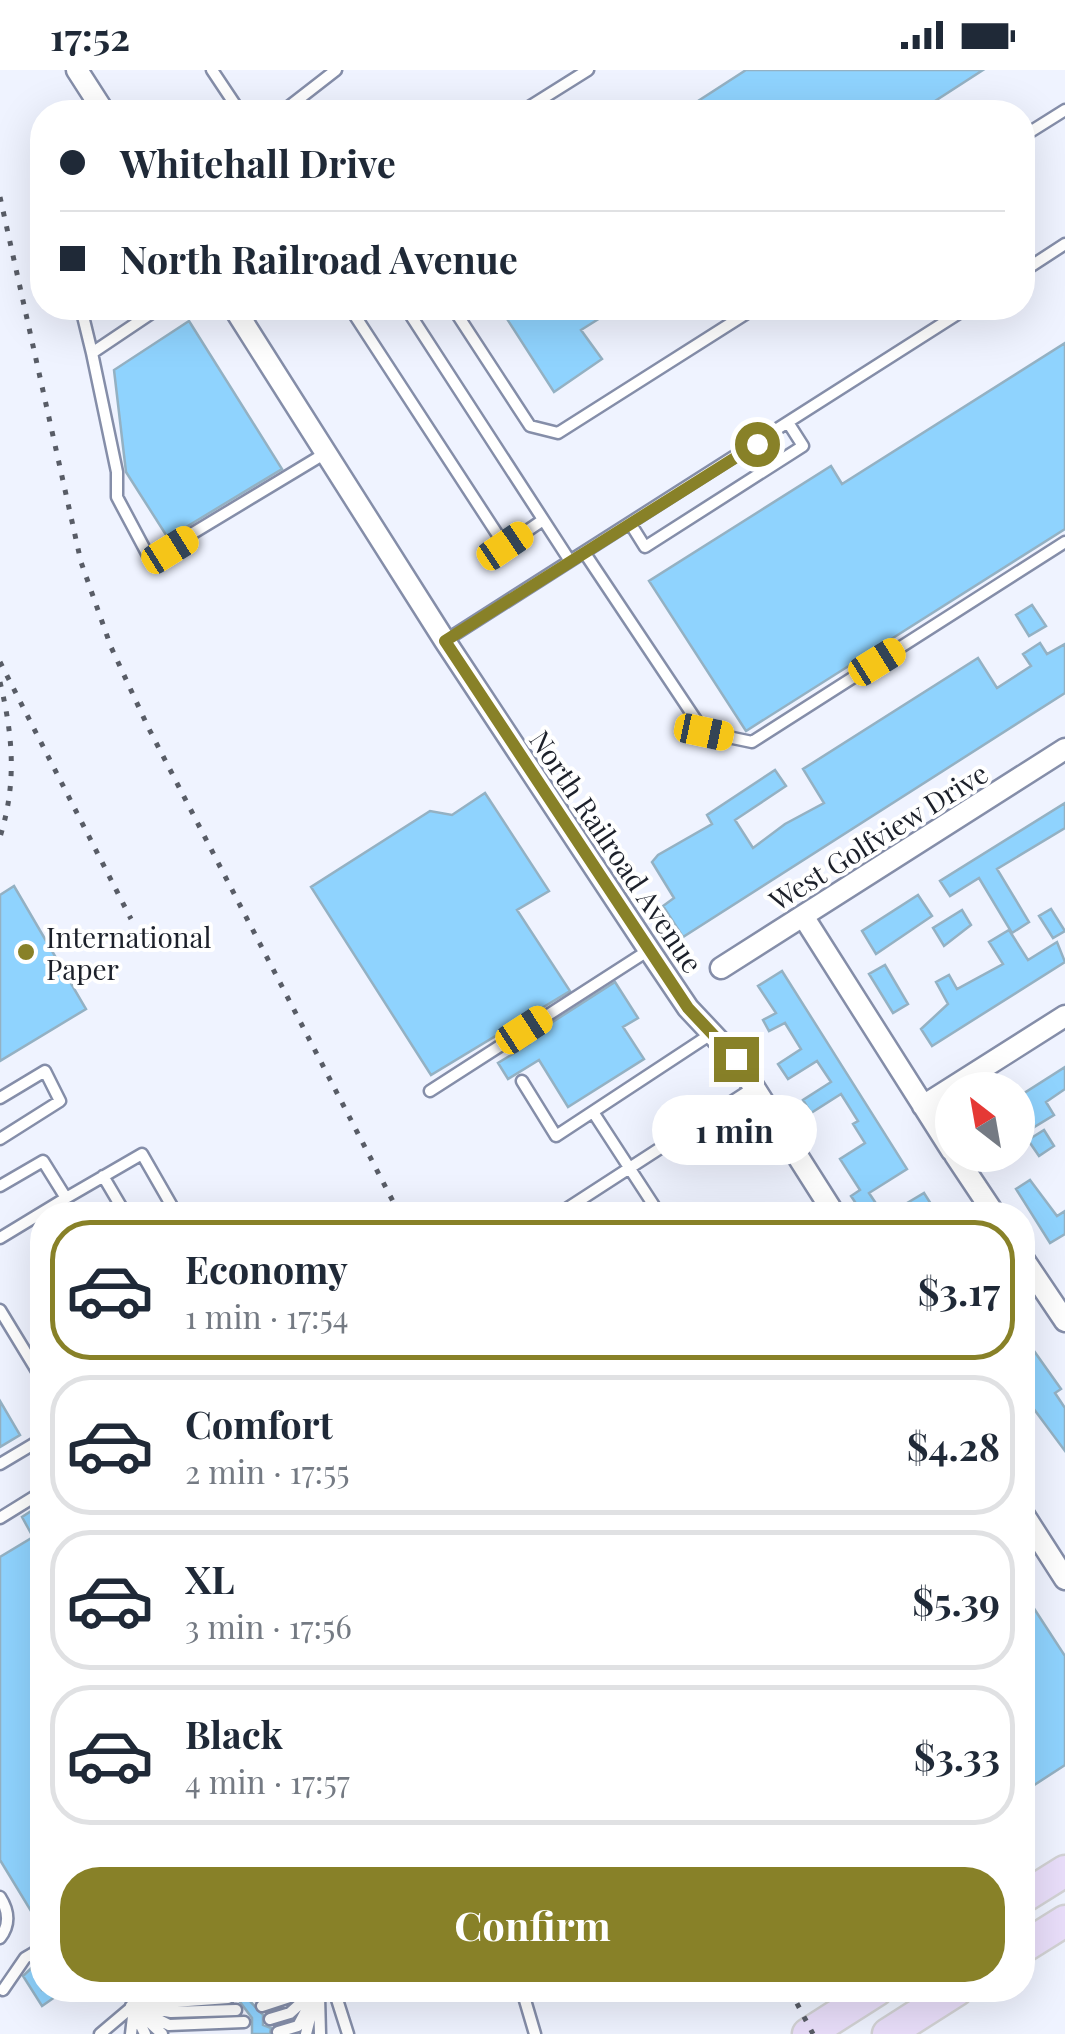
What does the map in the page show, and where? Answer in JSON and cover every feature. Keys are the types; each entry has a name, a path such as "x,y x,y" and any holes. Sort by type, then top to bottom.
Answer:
{"main road":[{"path":"1035,1890 1065,1870"},
{"path":"1035,1940 1065,1920"},
{"path":"808,2034 858,2002"},
{"path":"888,2034 937,2002"}],"street":[{"path":"77,70 96,100"},
{"name":"North Railroad Avenue","path":"241,320 324,454 648,950 688,1008 754,1087 820,1202"},
{"name":"West Golfview Drive","path":"721,968 1065,749"},
{"path":"803,916 935,1124"},
{"path":"923,1106 1065,1016"},
{"path":"967,1172 986,1202"},
{"path":"1035,1271 1058,1296 1065,1321"},
{"path":"1035,1532 1065,1579"}],"lane":[{"path":"212,70 232,100"},
{"path":"297,100 336,70"},
{"path":"541,100 588,70"},
{"path":"1035,129 1065,110"},
{"path":"1035,264 1065,244"},
{"path":"85,320 117,472 117,497 150,559 324,454"},
{"path":"92,353 141,320"},
{"path":"358,320 505,546 543,520"},
{"path":"414,320 570,561"},
{"path":"461,320 530,426 558,433 736,320"},
{"path":"445,641 949,320"},
{"path":"630,522 645,547 804,446 789,424"},
{"path":"584,552 704,732 752,742 1065,542"},
{"path":"430,1090 648,950"},
{"path":"522,1081 556,1136 712,1034"},
{"path":"0,1098 45,1071 60,1101 0,1139"},
{"path":"577,1202 754,1087"},
{"path":"593,1112 652,1202"},
{"path":"59,1202 142,1154 170,1202"},
{"path":"0,1186 42,1161 66,1198"},
{"path":"103,1176 118,1202"},
{"path":"0,1238 30,1220"},
{"path":"0,1310 30,1359"},
{"path":"0,1464 30,1446"},
{"path":"0,1518 30,1499"},
{"path":"0,1898 6,1907 7,1928 0,1938"},
{"path":"3,1990 30,1955"},
{"path":"131,2034 133,2002"},
{"path":"100,2034 136,2002"},
{"path":"131,2006 143,2002"},
{"path":"131,2006 180,2002"},
{"path":"262,2006 276,2002"},
{"path":"270,2018 290,2012 302,2002"},
{"path":"278,2032 298,2026 310,2002"},
{"path":"306,2034 313,2002"},
{"path":"317,2002 320,2034"},
{"path":"338,2002 348,2034"},
{"path":"526,2002 535,2034"},
{"path":"131,2006 172,2012 236,2010"},
{"path":"131,2006 168,2025 244,2022"},
{"path":"131,2006 148,2034"},
{"path":"131,2006 162,2034"}],"building":[{"path":"746,70 983,70 937,100 700,100"},
{"path":"508,320 597,320 581,330 602,359 554,392"},
{"path":"189,321 282,469 168,538 126,472 114,370"},
{"path":"1065,343 1065,529 746,731 649,581 831,466 842,484"},
{"path":"1032,605 1046,626 1029,636 1016,615"},
{"path":"1040,643 1047,654 1065,644 1065,693 683,937 663,906 674,898 652,862 658,855 712,824 707,815 775,770 786,786 735,820 753,848 785,824 824,803 803,769 978,658 997,688 1031,666 1023,654"},
{"path":"485,793 549,891 517,910 570,991 431,1075 311,887 430,811 452,815"},
{"path":"1065,803 1065,828 997,869 1029,922 1012,933 979,878 950,896 940,881"},
{"name":"International Paper","path":"14,886 86,1009 0,1061 0,895"},
{"path":"918,895 932,916 876,954 862,931"},
{"path":"1051,909 1065,931 1053,938 1039,916"},
{"path":"962,910 971,925 944,946 933,928"},
{"path":"1009,930 1028,960 1057,942 1065,962 932,1046 921,1029 948,1004 936,982 949,975 957,989 1003,964 989,942"},
{"path":"885,965 908,1004 893,1013 869,974"},
{"path":"782,971 907,1169 869,1193 875,1202 855,1202 851,1196 860,1190 840,1159 865,1143 853,1124 858,1121 841,1094 811,1113 803,1100 831,1082 817,1061 788,1079 778,1064 801,1049 785,1023 769,1031 763,1020 776,1013 758,986"},
{"path":"615,982 638,1018 623,1027 644,1059 568,1107 539,1060 508,1079 498,1063 529,1044 526,1039"},
{"path":"1065,1067 1065,1089 1046,1102 1054,1115 1035,1127 1035,1086"},
{"path":"1044,1130 1054,1146 1039,1156 1035,1136"},
{"path":"1030,1180 1057,1216 1065,1211 1065,1234 1050,1243 1035,1219 1035,1202 1024,1202 1016,1189"},
{"path":"924,1193 930,1202 909,1202"},
{"path":"1035,1352 1061,1389 1055,1393 1065,1408 1065,1451 1035,1411"},
{"path":"0,1401 20,1435 0,1447"},
{"path":"30,1512 30,1532 22,1517"},
{"path":"30,1539 30,1909 0,1860 0,1557"},
{"path":"1035,1610 1065,1656 1065,1765 1035,1785"},
{"path":"240,2002 251,2002 263,2015 263,2025 271,2028 270,2034 252,2034 252,2018"}],"railway":[{"path":"0,197 81,562 111,647 148,727 393,1202"},
{"path":"0,662 131,919"},
{"path":"0,682 11,760 9,798 0,837"},
{"path":"796,2002 813,2034"}],"place":[{"name":"International Paper","path":"26,952"}],"route":[{"path":"736,1059 688,1008 445,641 757,444"}]}
